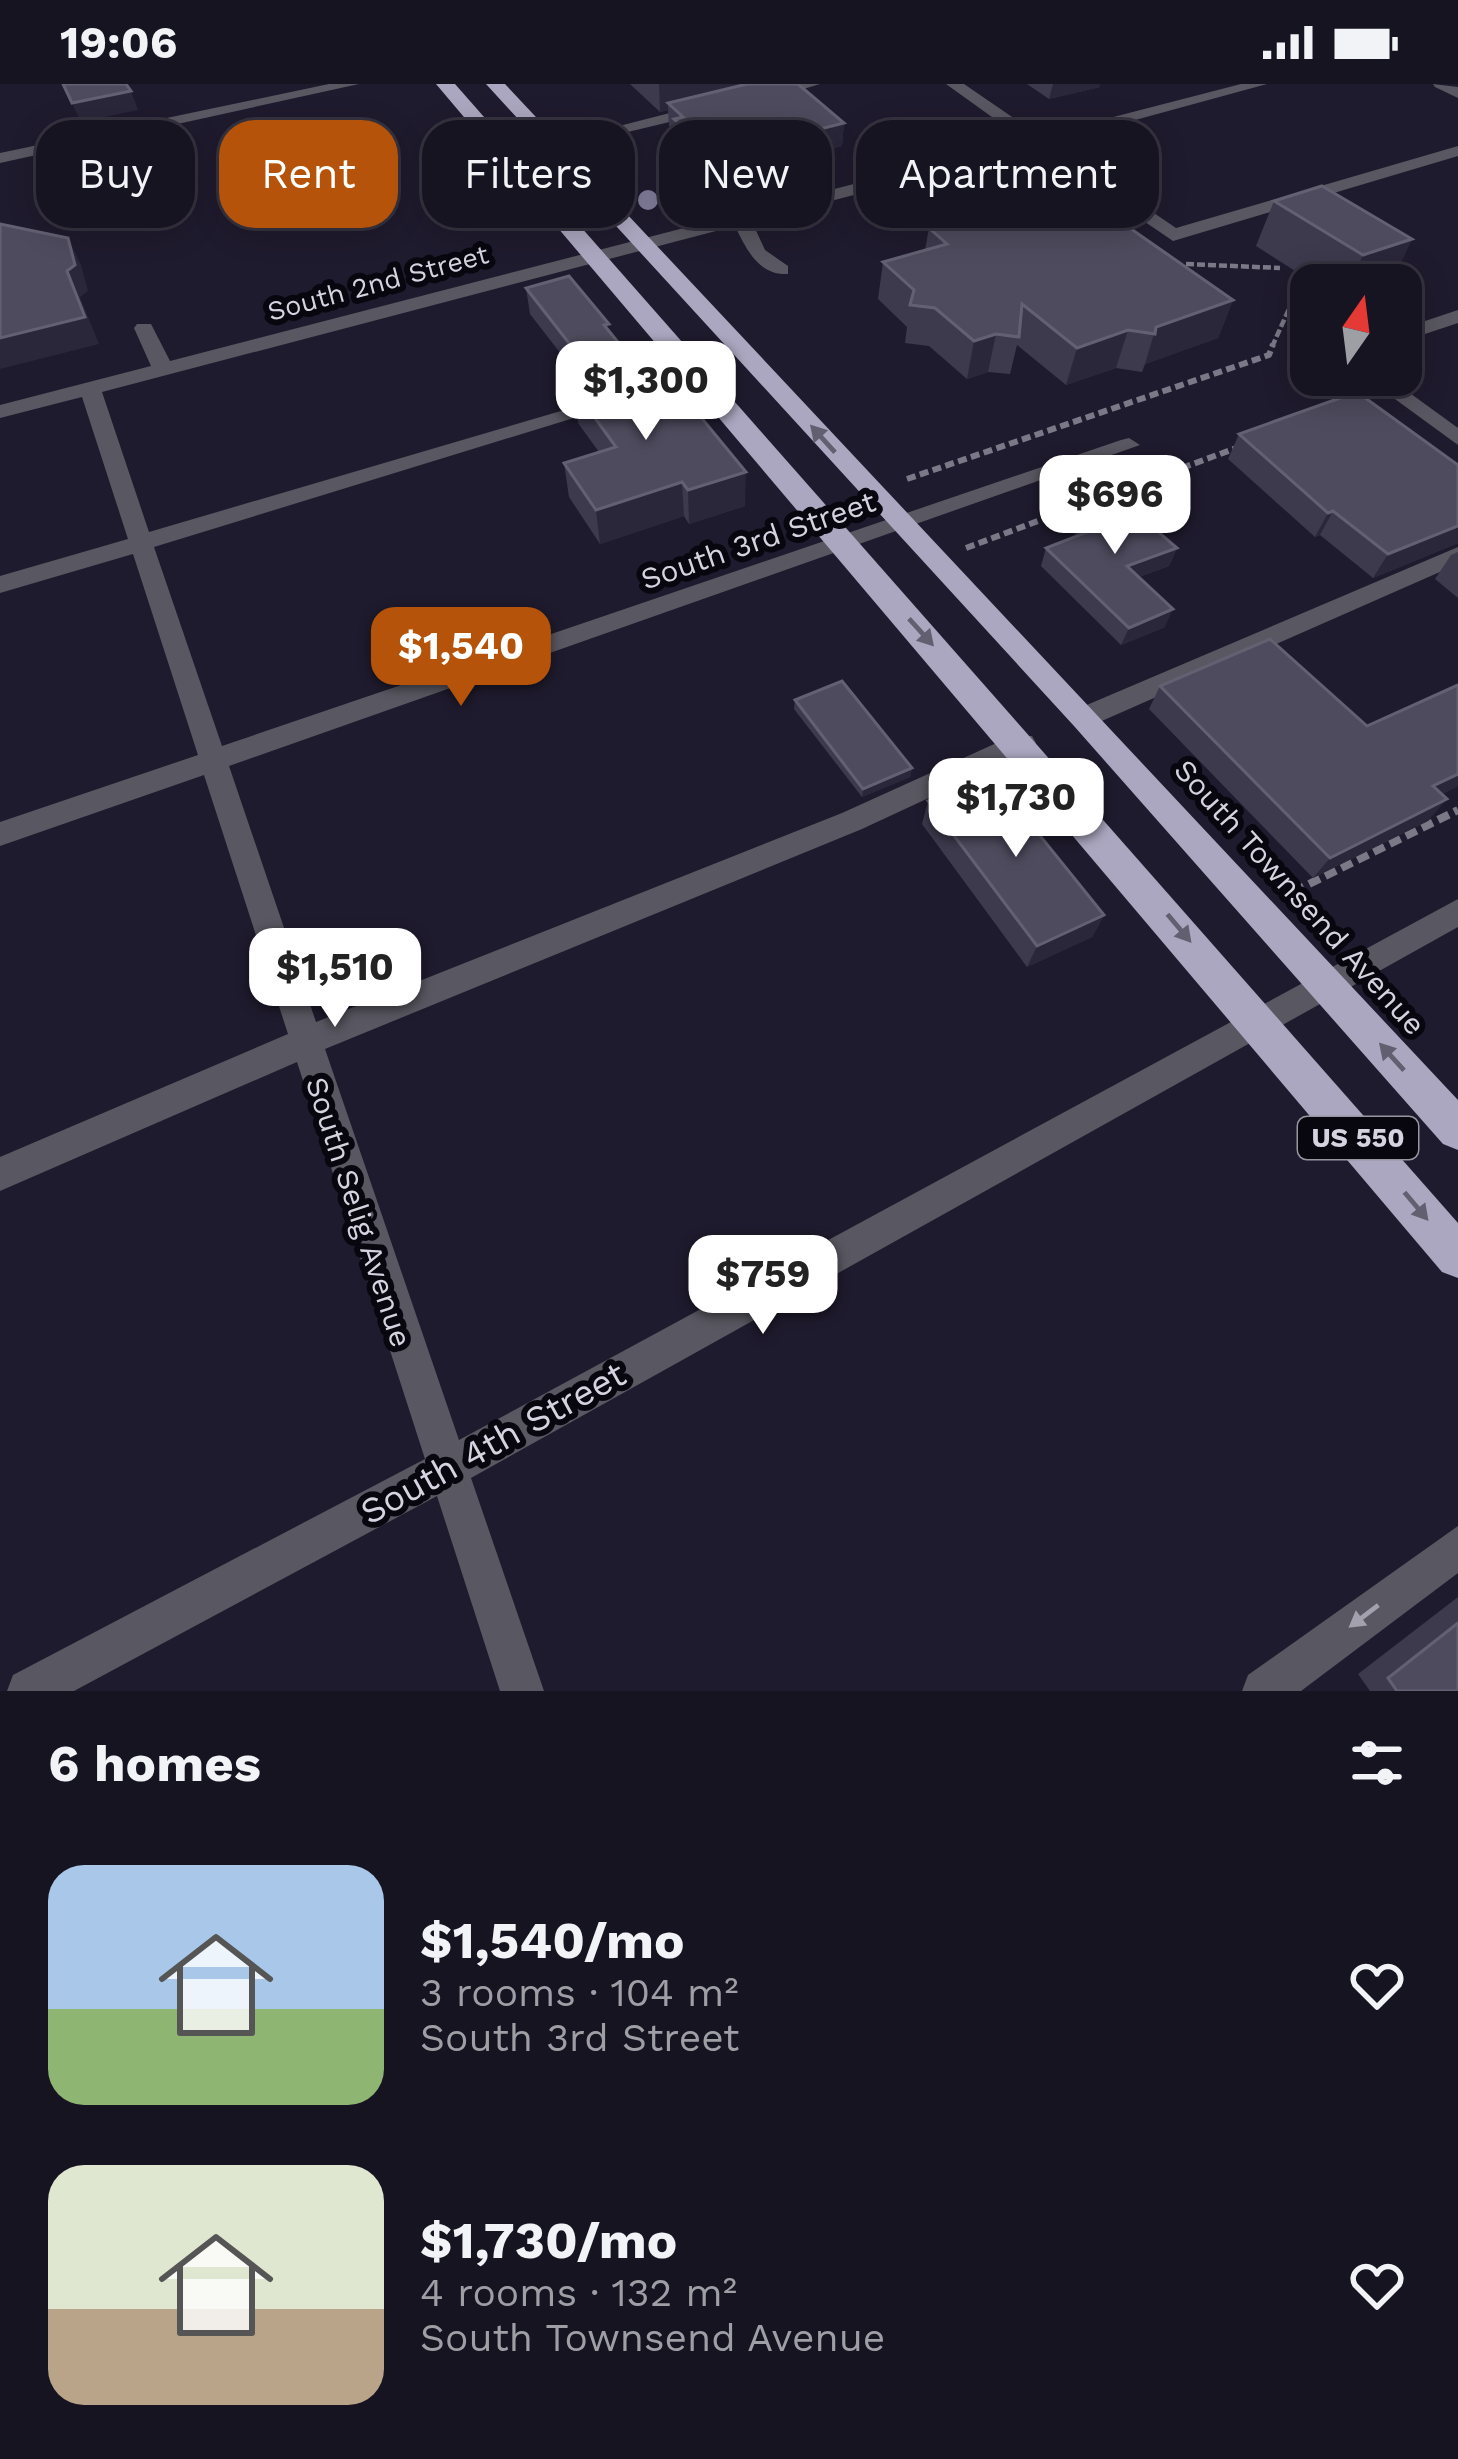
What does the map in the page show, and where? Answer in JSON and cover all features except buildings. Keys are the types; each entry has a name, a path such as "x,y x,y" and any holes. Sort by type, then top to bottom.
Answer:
{"highway":[{"name":"US 550","path":"445,84 694,378 1022,742 1458,1256"},
{"name":"South Townsend Avenue","path":"497,85 530,120"},
{"name":"South Townsend Avenue","path":"631,228 1085,717 1458,1130"}],"street":[{"path":"2,138 5,157 352,84"},
{"path":"953,84 1005,120"},
{"name":"South 2nd Street","path":"1118,120 1258,84"},
{"path":"1441,84 1458,93"},
{"path":"739,101 809,85"},
{"path":"635,126 717,106"},
{"path":"1159,225 1173,235 1458,151"},
{"name":"South 2nd Street","path":"0,412 696,228"},
{"path":"746,228 757,253 781,270"},
{"path":"1422,329 1458,316"},
{"path":"144,328 164,369"},
{"path":"0,585 694,378"},
{"name":"South Selig Avenue","path":"90,389 303,1043 522,1691"},
{"path":"1401,396 1458,438"},
{"name":"South 3rd Street","path":"0,834 1129,445"},
{"path":"1085,717 1458,555"},
{"path":"0,1174 303,1043 852,821 1022,742"},
{"name":"South 4th Street","path":"29,1691 445,1470 1458,912"},
{"path":"1264,1691 1456,1551"}],"path":[{"path":"651,122 659,130"},
{"path":"1187,264 1280,268"},
{"path":"907,479 1269,355 1290,297"},
{"path":"966,548 1255,441"},
{"path":"1279,898 1458,810"}]}
